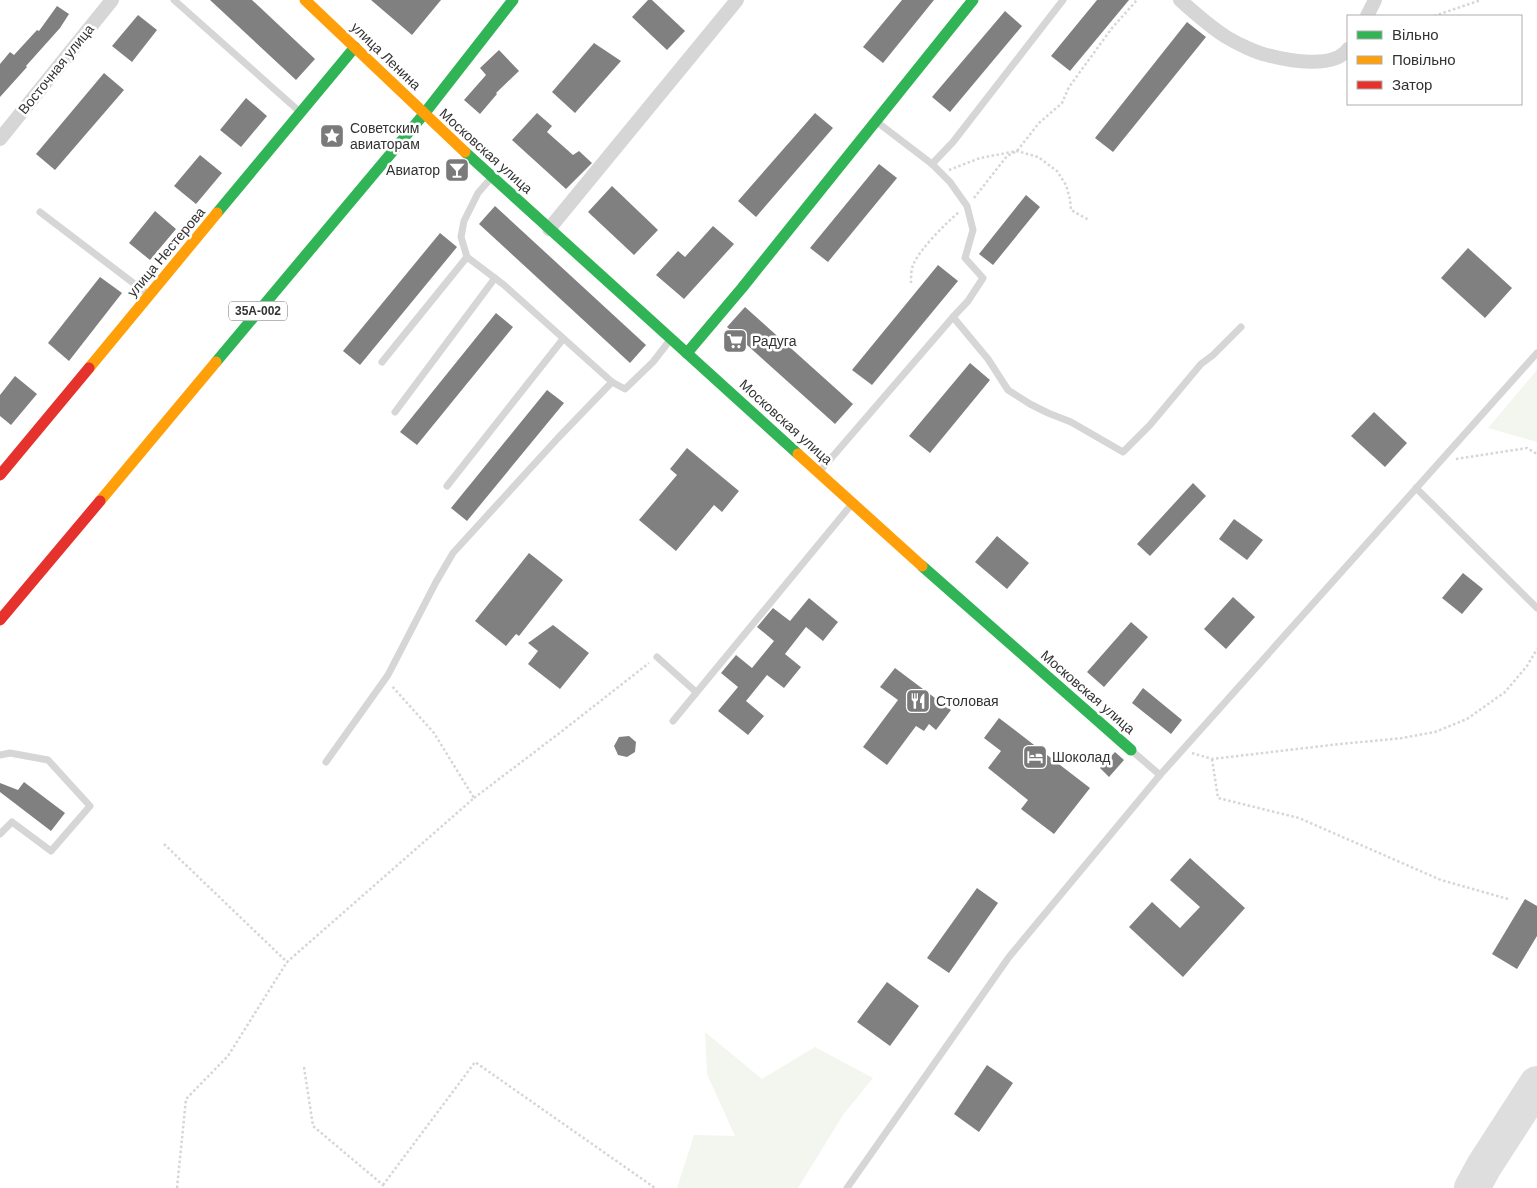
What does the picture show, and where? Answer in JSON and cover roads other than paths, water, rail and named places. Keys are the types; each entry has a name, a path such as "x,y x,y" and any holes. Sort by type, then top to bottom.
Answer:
{"main road":[{"name":"улица Ленина","path":"305,0 424,114"},
{"name":"35А-002","path":"0,620 424,114 513,0"},
{"path":"687,353 742,288 972,0"},
{"name":"улица Нестерова","path":"0,475 355,47"},
{"name":"Московская улица","path":"424,114 943,585 1131,750"}],"street":[{"name":"Восточная улица","path":"0,139 112,0"},
{"path":"549,229 737,0"},
{"path":"1180,0 1229,38 1266,55 1309,62 1334,60 1347,50"},
{"path":"1368,15 1375,0"}],"lane":[{"path":"174,0 300,113"},
{"path":"932,164 953,142 1063,0"},
{"path":"819,472 968,301 983,278 965,258 973,230 967,206 950,182 932,164 876,121"},
{"path":"492,177 478,193 464,221 461,237 468,257 495,278 612,382 625,389 653,362 671,339"},
{"path":"40,212 150,295"},
{"path":"382,362 468,257"},
{"path":"395,412 495,278"},
{"path":"953,317 988,359 1008,390 1030,404 1071,422 1123,452 1150,425 1201,364 1213,355 1241,327"},
{"path":"446,486 563,339"},
{"path":"847,1188 1009,957 1160,775 1537,353"},
{"path":"326,762 385,678 436,582 454,553 558,438 612,382"},
{"path":"1416,488 1537,608"},
{"path":"673,721 853,503"},
{"path":"657,657 696,692"},
{"path":"1131,750 1160,775"},
{"path":"0,755 10,753 48,760 90,806 51,851 12,822 0,834"}],"place":[{"name":"Советским авиаторам","path":"332,136"},
{"name":"Авиатор","path":"457,170"},
{"name":"Радуга","path":"735,341"},
{"name":"Столовая","path":"918,701"},
{"name":"Шоколад","path":"1035,757"}]}
